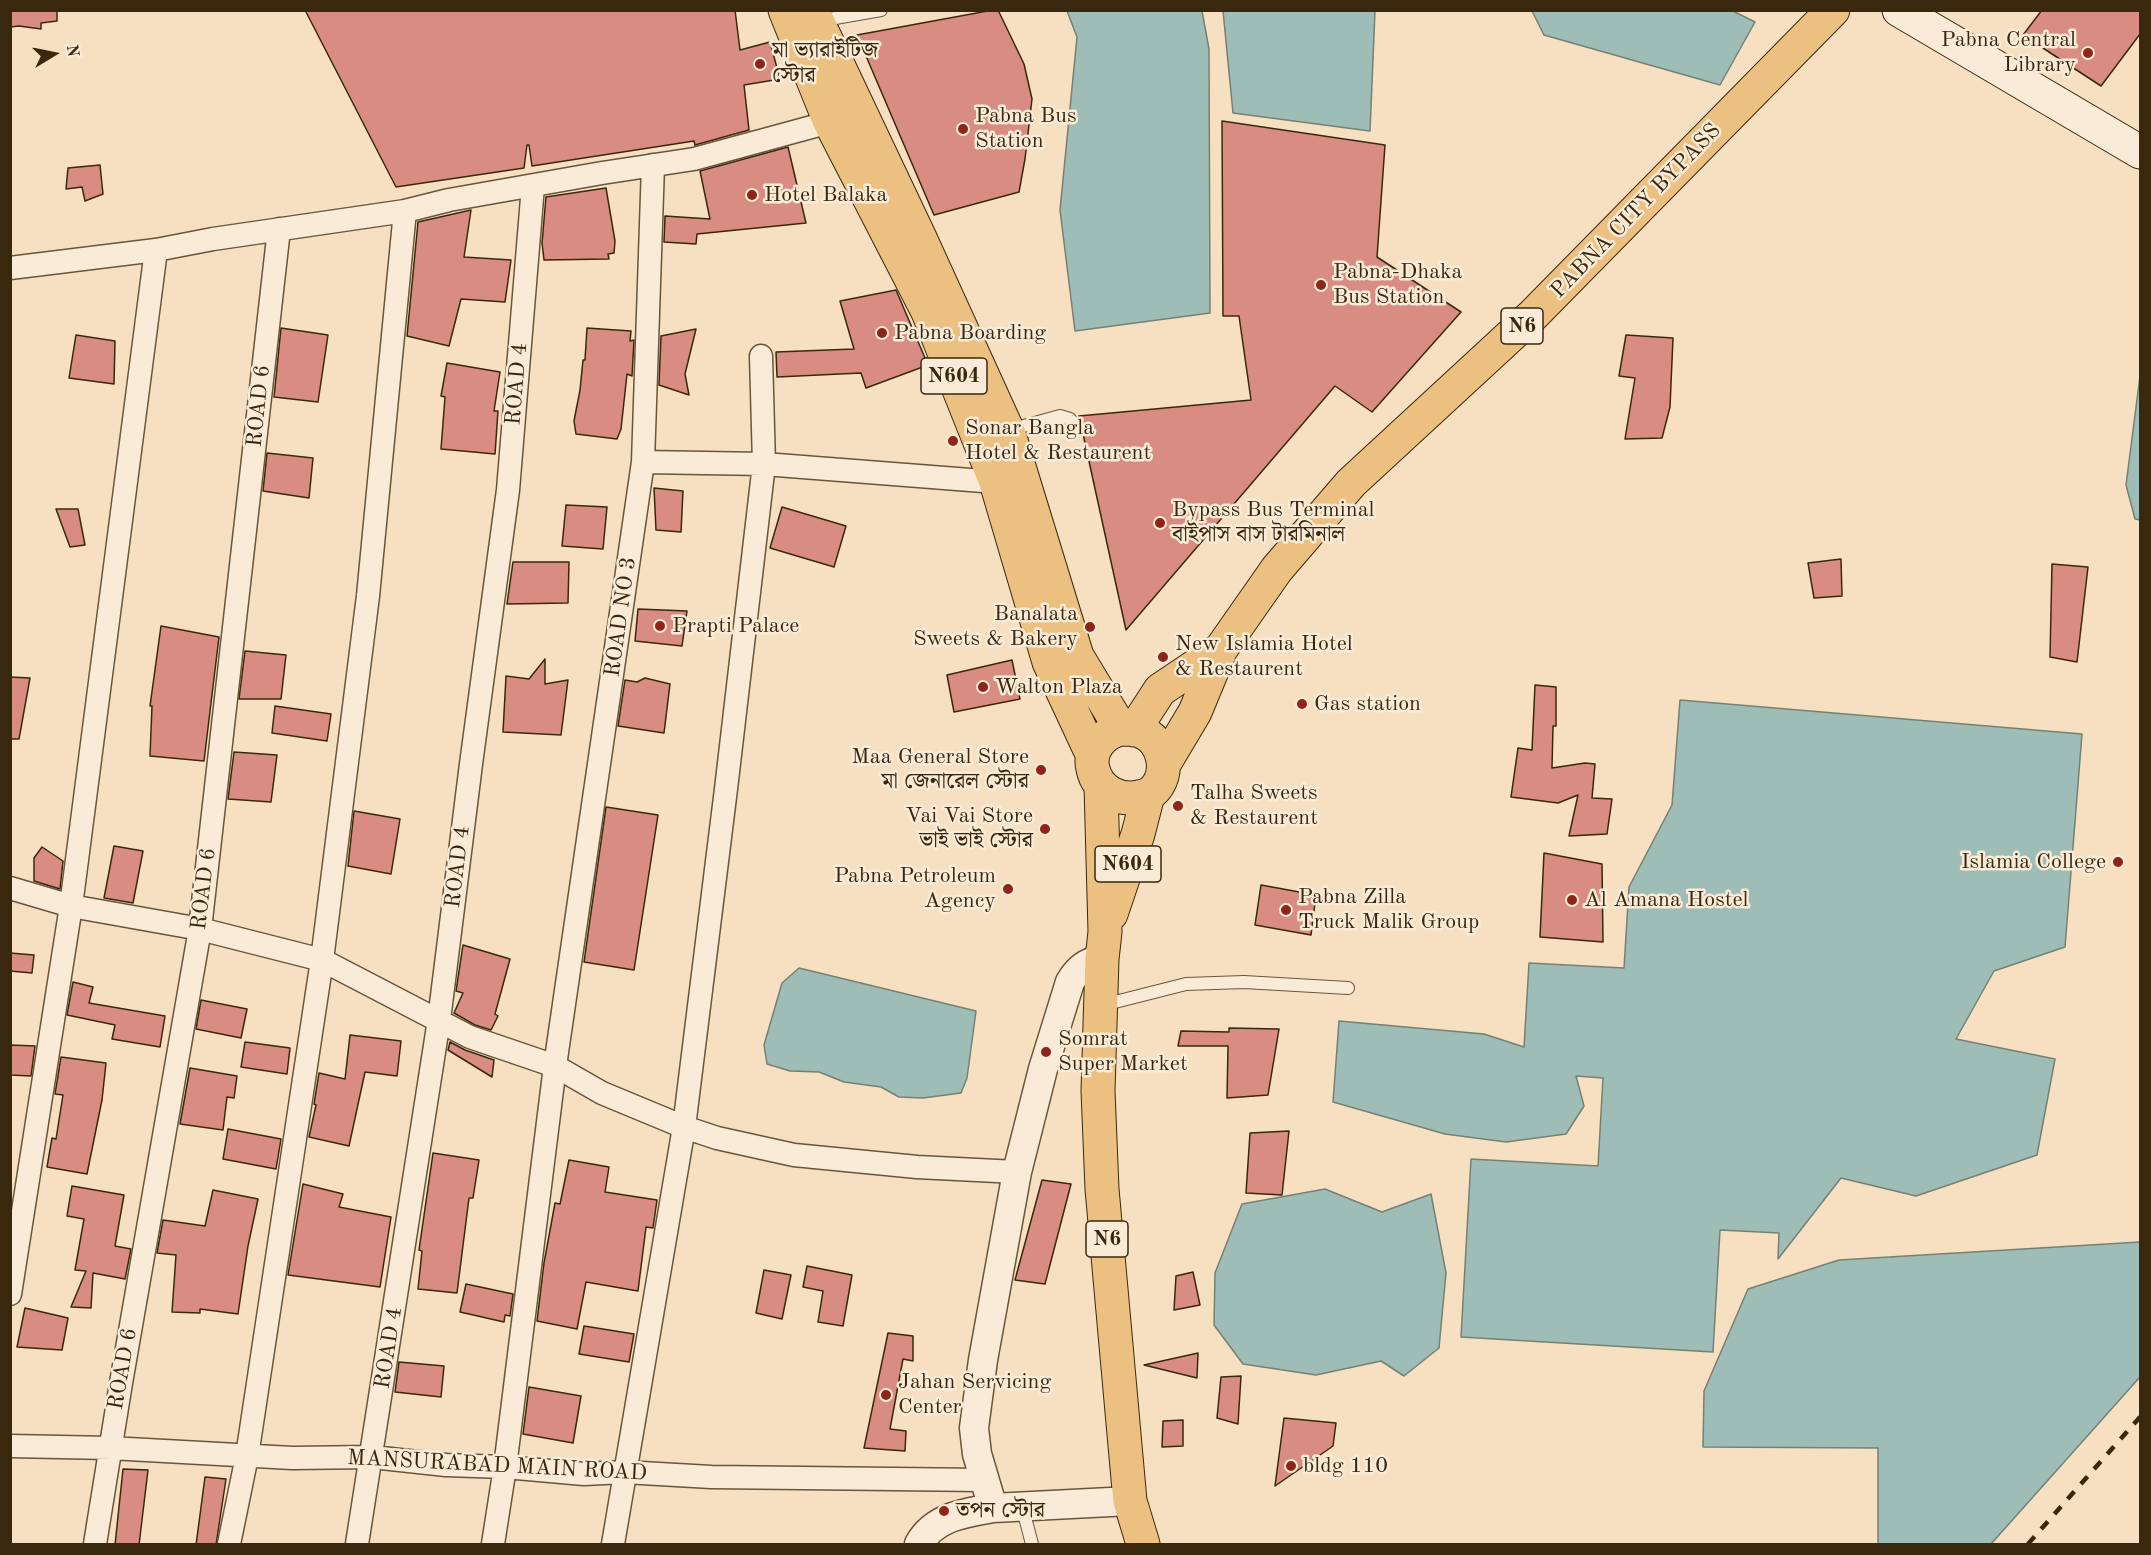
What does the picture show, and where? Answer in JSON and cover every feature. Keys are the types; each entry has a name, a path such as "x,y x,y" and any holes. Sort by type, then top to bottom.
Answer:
{"highway":[{"name":"PABNA CITY BYPASS","path":"1164,764 1195,712 1221,649 1277,569 1351,483 1533,315 1833,10"},
{"name":"N604","path":"801,18 830,122 907,243 928,312 1063,659 1128,729 1139,730 1154,741 1162,753 1164,764 1162,775 1158,786 1148,795 1103,945"},
{"name":"N604","path":"801,18 907,243 1008,431 1063,659 1092,754 1093,770 1101,786"},
{"name":"PABNA CITY BYPASS","path":"1128,729 1160,690 1221,649"},
{"path":"1092,754 1101,740 1112,731 1128,729"},
{"path":"1101,786 1115,796 1134,798 1148,795"},
{"name":"N6","path":"1101,786 1103,945 1098,1092 1102,1189 1130,1501 1143,1545"}],"main road":[{"path":"1899,10 2140,152"}],"street":[{"path":"10,268 156,250 213,239 405,211 449,200 694,159 830,122"},
{"name":"ROAD NO 3","path":"493,1545 505,1467 555,1066 643,462 653,165"},
{"name":"ROAD 4","path":"357,1545 440,1020 471,764 508,490 533,186"},
{"path":"229,1545 247,1456 322,960 368,596 405,211"},
{"name":"ROAD 6","path":"95,1545 200,929 279,229"},
{"path":"10,1293 71,906 156,250"},
{"path":"613,1545 684,1126 764,464 761,356"},
{"path":"643,462 764,464 996,482"},
{"path":"10,888 71,906 200,929 322,960 470,1037 555,1066 602,1094 717,1138 794,1155 917,1167 1017,1172"},
{"path":"993,1508 977,1454 974,1428 985,1349 1017,1172 1043,1069 1070,982 1078,970 1089,962 1103,945"},
{"name":"MANSURABAD MAIN ROAD","path":"10,1446 110,1448 292,1458 372,1456 446,1465 505,1467 584,1474 624,1472 711,1477 984,1480"},
{"path":"919,1545 923,1536 952,1516 993,1508 1130,1501"}],"lane":[{"path":"801,18 881,10"},
{"path":"1008,431 1060,416 1070,419 1077,429"},
{"path":"1102,1005 1186,984 1244,982 1348,988"},
{"path":"1022,1506 1032,1545"}],"water":[{"path":"1067,11 1202,11 1209,49 1210,313 1075,331 1060,210 1077,37"},
{"path":"1223,11 1375,11 1370,131 1233,113"},
{"path":"1532,11 1733,11 1755,22 1720,85 1544,35"},
{"path":"2140,376 2140,520 2135,519 2126,485"},
{"path":"1680,700 2082,734 2065,947 1994,971 1956,1039 2055,1059 2037,1155 1916,1196 1841,1178 1778,1259 1779,1233 1720,1230 1713,1352 1461,1337 1471,1159 1598,1166 1603,1078 1576,1076 1584,1106 1566,1134 1506,1142 1445,1134 1333,1102 1339,1021 1484,1034 1524,1047 1529,963 1624,968 1629,887 1672,805"},
{"path":"799,968 976,1011 967,1078 961,1093 923,1098 899,1097 881,1087 844,1082 819,1072 790,1071 767,1064 764,1045 782,983"},
{"path":"1325,1189 1382,1212 1431,1194 1446,1273 1439,1348 1404,1376 1381,1361 1316,1375 1243,1364 1214,1325 1215,1273 1242,1204"},
{"path":"2140,1242 2140,1377 1991,1544 1878,1544 1878,1448 1703,1447 1704,1391 1748,1289 1839,1260"}],"building":[{"path":"10,10 57,10 57,21 41,23 41,29 10,27"},
{"path":"305,10 735,10 740,50 770,42 780,79 744,85 749,130 695,145 694,141 532,166 529,145 527,145 524,168 396,187"},
{"name":"Pabna Bus Station","path":"998,10 1024,64 1032,99 1019,192 934,215 857,35"},
{"name":"Pabna Central Library","path":"2042,10 2140,10 2140,34 2101,86 2023,35"},
{"name":"Pabna-Dhaka Bus Station","path":"1222,121 1385,145 1377,257 1461,312 1372,412 1335,386 1126,630 1083,434 1085,428 1079,416 1251,400 1239,316 1223,316"},
{"name":"Hotel Balaka","path":"788,147 806,223 697,234 696,244 664,242 665,216 710,219 700,171"},
{"path":"100,165 103,194 85,201 82,187 66,189 68,168"},
{"path":"606,188 615,241 614,253 608,254 609,259 544,260 542,243 546,197"},
{"path":"471,210 464,257 511,260 505,302 461,299 449,346 407,336 418,222"},
{"name":"Pabna Boarding","path":"896,290 928,365 866,388 861,373 777,377 776,352 854,349 840,301"},
{"path":"281,328 328,335 318,402 274,397"},
{"path":"587,328 631,331 630,341 634,340 632,376 627,374 621,429 617,439 576,434 574,421 583,360 585,360"},
{"path":"696,329 685,374 689,395 659,385 661,336"},
{"path":"76,335 115,341 114,384 69,378"},
{"path":"1626,335 1673,338 1670,407 1662,438 1625,439 1635,378 1619,376"},
{"path":"447,363 500,372 494,411 498,411 495,454 441,449 445,397 441,396"},
{"path":"267,453 313,458 309,498 263,491"},
{"path":"654,488 683,491 681,532 656,530"},
{"path":"566,505 607,507 603,549 562,546"},
{"path":"782,507 846,526 834,567 770,548"},
{"path":"56,509 78,509 85,545 70,547"},
{"path":"1841,559 1842,596 1814,598 1808,563"},
{"path":"513,562 569,562 568,603 507,604"},
{"path":"2052,564 2088,567 2077,662 2050,657"},
{"name":"Prapti Palace","path":"638,609 687,611 682,646 635,641"},
{"path":"161,626 219,637 204,761 150,756 152,706 150,706"},
{"path":"245,651 286,655 281,699 239,699"},
{"path":"545,659 545,684 568,680 561,735 503,732 506,676 529,679"},
{"name":"Walton Plaza","path":"1012,660 1020,699 954,712 947,675"},
{"path":"10,677 30,678 19,739 10,739"},
{"path":"645,678 670,684 664,733 618,726 625,680 637,682"},
{"path":"1535,685 1556,687 1556,726 1553,726 1552,768 1585,763 1595,764 1592,798 1612,799 1607,834 1569,836 1578,795 1558,803 1511,797 1518,748 1532,750"},
{"path":"275,706 331,714 327,741 272,733"},
{"path":"234,752 277,755 271,802 228,799"},
{"path":"606,807 658,815 634,970 584,962"},
{"path":"354,811 400,819 391,874 348,866"},
{"path":"114,846 143,851 133,903 104,898"},
{"path":"42,847 63,861 60,889 34,881 34,858"},
{"name":"Al Amana Hostel","path":"1544,853 1602,864 1603,942 1540,937"},
{"name":"Pabna Zilla Truck Malik Group","path":"1261,885 1316,895 1311,935 1255,925"},
{"path":"463,945 510,959 495,1014 498,1016 491,1030 475,1025 454,1013 463,993 456,991"},
{"path":"10,953 34,955 32,973 10,971"},
{"path":"73,982 93,987 89,1003 165,1016 160,1047 112,1039 115,1025 67,1015"},
{"path":"201,1000 247,1009 241,1038 196,1029"},
{"path":"1229,1028 1279,1029 1268,1095 1227,1098 1228,1046 1178,1046 1181,1031 1229,1032"},
{"path":"350,1035 401,1041 397,1076 365,1072 349,1146 309,1137 316,1105 314,1104 319,1073 345,1079"},
{"path":"245,1042 290,1048 287,1074 241,1067"},
{"path":"450,1042 494,1060 492,1077 448,1050"},
{"path":"10,1045 35,1046 31,1076 10,1075"},
{"path":"61,1057 106,1063 102,1100 87,1174 47,1167 52,1138 56,1139 63,1095 55,1094"},
{"path":"190,1068 237,1076 234,1098 227,1097 223,1130 180,1124"},
{"path":"228,1129 281,1139 276,1169 223,1159"},
{"path":"1289,1131 1282,1195 1246,1193 1250,1133"},
{"path":"433,1153 479,1160 473,1198 469,1198 457,1293 418,1289 422,1251 419,1250"},
{"path":"569,1160 609,1167 605,1192 657,1200 653,1228 646,1227 638,1291 586,1282 577,1329 537,1321 544,1263 555,1203 560,1204"},
{"path":"1042,1180 1071,1184 1045,1284 1015,1280"},
{"path":"303,1184 343,1194 339,1207 391,1217 380,1287 288,1275"},
{"path":"72,1186 124,1195 115,1246 131,1249 125,1279 93,1273 91,1308 71,1307 86,1271 75,1270 84,1219 67,1216"},
{"path":"213,1190 258,1199 238,1314 200,1309 200,1313 172,1312 176,1255 157,1253 163,1220 205,1226"},
{"path":"807,1266 852,1275 843,1326 818,1322 823,1291 803,1287"},
{"path":"764,1270 791,1275 782,1319 756,1313"},
{"path":"1193,1272 1200,1305 1174,1310 1176,1276"},
{"path":"466,1284 513,1294 510,1316 505,1315 504,1322 460,1312"},
{"path":"25,1308 68,1318 62,1350 17,1347"},
{"path":"584,1326 634,1334 629,1362 579,1354"},
{"name":"Jahan Servicing Center","path":"888,1333 913,1336 913,1361 903,1359 890,1429 906,1431 905,1451 864,1448"},
{"path":"1198,1353 1197,1378 1144,1365"},
{"path":"399,1362 444,1366 441,1397 395,1392"},
{"path":"1241,1376 1238,1424 1217,1418 1221,1377"},
{"path":"529,1387 581,1396 573,1443 523,1434"},
{"name":"bldg 110","path":"1284,1418 1336,1423 1333,1446 1275,1486"},
{"path":"1183,1420 1183,1446 1162,1447 1163,1421"},
{"path":"123,1469 148,1470 139,1545 115,1545"},
{"path":"205,1477 226,1479 216,1545 196,1545"}],"railway":[{"path":"2028,1544 2140,1417"}],"place":[{"name":"Pabna Central Library","path":"2088,53"},
{"name":"মা ভ‍্যারাইটিজ স্টোর","path":"760,64"},
{"name":"Pabna Bus Station","path":"963,129"},
{"name":"Hotel Balaka","path":"752,195"},
{"name":"Pabna-Dhaka Bus Station","path":"1321,285"},
{"name":"Pabna Boarding","path":"882,333"},
{"name":"Sonar Bangla Hotel & Restaurent","path":"953,441"},
{"name":"Bypass Bus Terminal বাইপাস বাস টারমিনাল","path":"1160,523"},
{"name":"Prapti Palace","path":"660,626"},
{"name":"Banalata Sweets & Bakery","path":"1090,627"},
{"name":"New Islamia Hotel & Restaurent","path":"1163,657"},
{"name":"Walton Plaza","path":"983,687"},
{"name":"Gas station","path":"1302,704"},
{"name":"Maa General Store মা জেনারেল স্টোর","path":"1041,770"},
{"name":"Talha Sweets & Restaurent","path":"1178,806"},
{"name":"Vai Vai Store ভাই ভাই স্টোর","path":"1045,829"},
{"name":"Islamia College","path":"2118,862"},
{"name":"Pabna Petroleum Agency","path":"1008,889"},
{"name":"Al Amana Hostel","path":"1572,900"},
{"name":"Pabna Zilla Truck Malik Group","path":"1286,910"},
{"name":"Somrat Super Market","path":"1046,1052"},
{"name":"Jahan Servicing Center","path":"886,1395"},
{"name":"bldg 110","path":"1291,1466"},
{"name":"তপন স্টোর","path":"944,1511"}]}
